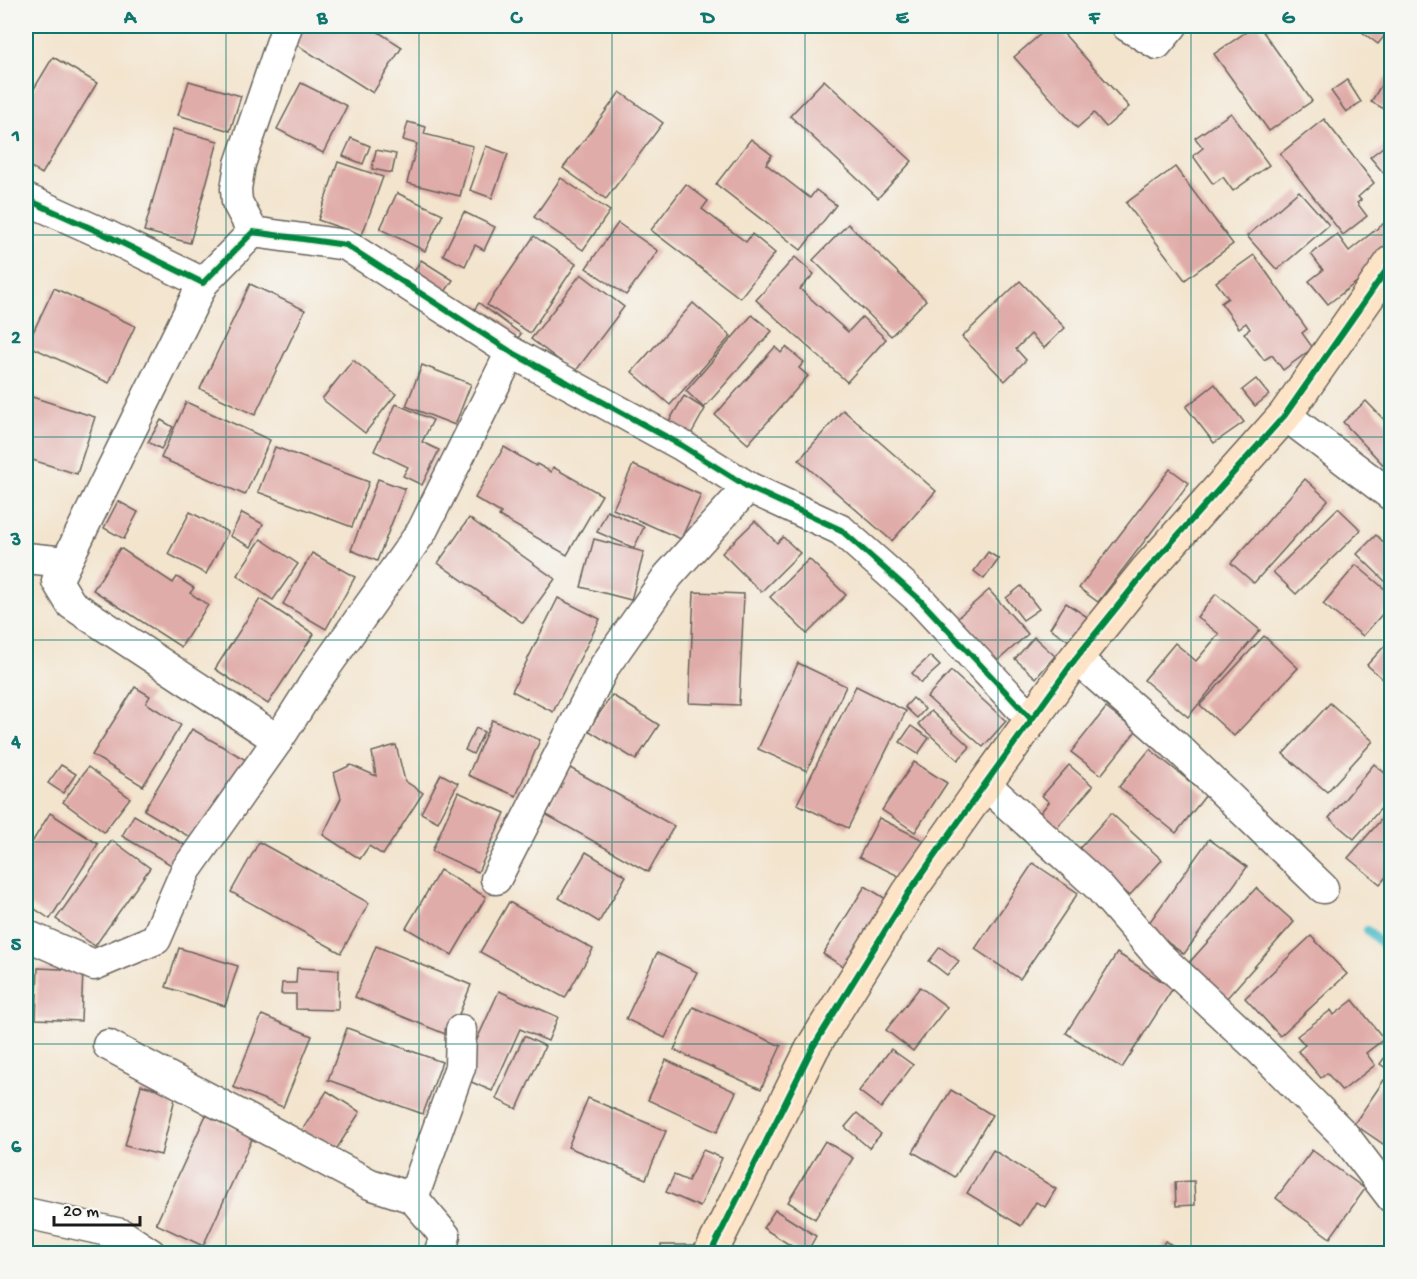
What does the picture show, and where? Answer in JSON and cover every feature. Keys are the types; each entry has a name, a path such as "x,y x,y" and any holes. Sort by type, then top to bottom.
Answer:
{"street":[{"path":"253,232 237,202 236,189 240,164 287,26"},
{"path":"1127,26 1157,44 1172,26"},
{"path":"26,199 203,283"},
{"path":"253,232 203,283 57,581 70,604 278,740"},
{"path":"253,232 346,245 511,352 681,445 748,487 840,531 920,600 1031,719"},
{"path":"710,1254 813,1047 909,892 1076,658 1146,571 1285,415 1392,262"},
{"path":"26,935 94,965 156,939 186,870 422,531 511,352"},
{"path":"1285,415 1392,496"},
{"path":"496,879 604,667 668,576 748,487"},
{"path":"26,558 66,562"},
{"path":"1076,658 1174,744 1323,888"},
{"path":"985,784 1098,886 1157,954 1290,1080 1344,1135 1392,1198"},
{"path":"413,1198 460,1067 461,1030"},
{"path":"108,1046 370,1185 413,1198 445,1236 439,1254"},
{"path":"26,1213 151,1254"}],"building":[{"path":"305,26 369,26 402,47 373,93 294,43"},
{"path":"1050,26 1057,26 1129,107 1106,127 1094,113 1077,128 1014,57"},
{"path":"1255,26 1259,26 1312,101 1269,131 1214,54"},
{"path":"1354,26 1392,26 1378,44"},
{"path":"53,57 97,83 42,174 26,164 26,102"},
{"path":"1386,77 1392,80 1392,113 1371,102"},
{"path":"824,80 912,161 878,198 790,116"},
{"path":"1347,80 1361,102 1346,112 1331,91"},
{"path":"189,81 241,96 230,131 178,115"},
{"path":"301,83 347,106 323,153 277,129"},
{"path":"620,92 663,123 606,199 563,168"},
{"path":"1231,113 1269,165 1233,191 1223,177 1213,184 1193,156 1203,148 1195,138"},
{"path":"1324,119 1374,183 1358,197 1361,200 1357,203 1367,216 1343,235 1280,154"},
{"path":"408,122 426,127 424,134 473,146 460,196 407,183 417,144 403,140"},
{"path":"173,129 218,141 190,243 144,231"},
{"path":"351,138 370,146 363,164 343,156"},
{"path":"751,139 772,155 766,164 810,198 816,190 836,205 801,250 716,184"},
{"path":"1392,140 1392,183 1370,157"},
{"path":"486,146 508,154 492,198 470,190"},
{"path":"376,150 396,154 392,173 372,169"},
{"path":"338,162 383,177 362,235 318,220"},
{"path":"1175,167 1233,244 1185,280 1126,203"},
{"path":"561,178 610,211 583,250 534,217"},
{"path":"686,184 708,201 702,209 746,242 752,234 775,253 740,298 651,230"},
{"path":"1299,191 1329,225 1277,270 1247,236"},
{"path":"397,193 443,214 425,251 380,229"},
{"path":"464,212 495,227 484,250 475,245 465,266 443,255"},
{"path":"1388,220 1392,225 1392,255 1328,304 1309,281 1323,270 1311,254 1337,234 1349,251"},
{"path":"618,223 658,251 626,295 586,268"},
{"path":"848,224 926,300 891,336 813,260"},
{"path":"534,236 576,264 530,333 487,305"},
{"path":"1254,255 1307,329 1302,333 1313,348 1283,370 1272,355 1264,360 1244,333 1250,329 1246,323 1239,328 1221,303 1228,298 1216,282"},
{"path":"795,257 814,274 800,289 848,332 862,317 886,339 847,382 756,300"},
{"path":"421,260 453,280 443,295 409,280"},
{"path":"581,274 624,307 575,372 531,339"},
{"path":"1020,281 1065,328 1044,348 1031,334 1016,349 1026,360 1005,381 962,337"},
{"path":"250,284 305,310 255,415 200,389"},
{"path":"54,288 135,326 109,383 27,345"},
{"path":"479,303 521,334 512,346 470,315"},
{"path":"693,303 731,336 670,405 632,372"},
{"path":"752,315 772,331 704,408 686,391"},
{"path":"775,347 781,353 786,347 804,362 799,368 808,376 748,444 715,415"},
{"path":"353,360 396,394 365,433 322,399"},
{"path":"422,365 471,384 455,425 406,406"},
{"path":"1256,379 1269,395 1255,406 1242,390"},
{"path":"1215,384 1244,422 1214,443 1186,407"},
{"path":"26,395 95,417 77,474 26,458"},
{"path":"684,396 705,409 691,434 669,421"},
{"path":"1366,401 1392,428 1392,474 1343,422"},
{"path":"186,402 270,440 245,495 161,458"},
{"path":"396,404 433,420 422,442 439,450 422,485 403,476 408,467 374,451"},
{"path":"843,410 936,491 892,541 799,460"},
{"path":"161,420 173,427 161,449 148,442"},
{"path":"275,447 369,482 352,527 258,492"},
{"path":"504,447 536,466 537,464 551,472 553,467 602,495 567,555 499,516 501,513 475,498"},
{"path":"633,465 701,495 681,539 613,509"},
{"path":"1170,469 1189,483 1098,602 1079,588"},
{"path":"378,479 405,489 377,561 351,550"},
{"path":"1305,479 1328,500 1254,583 1231,563"},
{"path":"118,501 138,512 124,539 104,528"},
{"path":"1338,508 1361,530 1296,594 1273,572"},
{"path":"607,511 644,527 634,548 597,532"},
{"path":"190,512 228,532 206,574 168,554"},
{"path":"242,513 263,524 251,547 230,536"},
{"path":"469,518 555,579 523,623 438,563"},
{"path":"755,521 777,543 783,537 800,553 761,592 722,553"},
{"path":"1376,535 1392,550 1392,588 1357,554"},
{"path":"261,539 298,564 273,600 237,575"},
{"path":"594,539 644,552 631,600 581,587"},
{"path":"120,548 173,583 177,577 194,588 190,593 208,605 181,647 93,590"},
{"path":"988,552 999,559 984,579 974,571"},
{"path":"312,553 355,577 326,629 283,604"},
{"path":"809,559 846,595 807,634 770,597"},
{"path":"1356,565 1392,595 1392,603 1363,636 1323,604"},
{"path":"1021,586 1039,609 1023,620 1006,598"},
{"path":"989,590 1028,634 995,663 956,619"},
{"path":"694,592 744,594 739,705 689,703"},
{"path":"1216,594 1260,630 1188,717 1144,680 1175,643 1196,661 1219,634 1197,617"},
{"path":"558,598 600,619 553,712 512,691"},
{"path":"260,599 314,634 268,704 215,669"},
{"path":"1066,603 1092,620 1075,645 1050,628"},
{"path":"1264,636 1298,668 1234,736 1200,705"},
{"path":"1034,637 1055,656 1036,678 1015,659"},
{"path":"1392,638 1392,687 1367,665"},
{"path":"930,656 940,666 921,683 912,673"},
{"path":"798,663 846,686 807,771 758,749"},
{"path":"951,671 1006,721 983,747 927,697"},
{"path":"856,686 906,711 848,828 797,804"},
{"path":"135,687 150,696 146,703 181,725 143,786 92,755"},
{"path":"612,695 659,725 636,760 588,730"},
{"path":"913,698 925,709 917,718 905,707"},
{"path":"1330,703 1373,741 1327,792 1283,754"},
{"path":"1106,708 1136,731 1101,775 1071,752"},
{"path":"931,711 970,747 958,760 918,724"},
{"path":"492,720 540,740 516,796 468,775"},
{"path":"911,726 929,738 918,754 900,742"},
{"path":"476,728 484,732 473,754 465,750"},
{"path":"192,729 246,760 198,842 144,810"},
{"path":"396,745 405,781 423,793 383,855 369,846 360,859 323,835 341,798 334,773 351,765 376,776 372,752"},
{"path":"1150,749 1206,795 1176,833 1119,787"},
{"path":"914,762 947,783 915,832 882,810"},
{"path":"1374,764 1392,779 1392,796 1354,839 1329,818"},
{"path":"61,765 76,774 63,793 48,783"},
{"path":"1069,765 1093,786 1052,833 1036,818 1049,802 1042,796"},
{"path":"88,767 130,798 104,832 63,802"},
{"path":"570,768 674,826 648,872 545,814"},
{"path":"441,774 458,783 438,822 421,813"},
{"path":"458,792 505,813 478,872 432,851"},
{"path":"1392,807 1392,870 1380,884 1348,858"},
{"path":"50,813 98,844 50,919 26,903 26,852"},
{"path":"1111,813 1162,860 1129,896 1078,850"},
{"path":"134,815 190,848 178,869 122,836"},
{"path":"879,818 929,843 909,881 859,857"},
{"path":"1209,839 1247,867 1184,954 1146,927"},
{"path":"112,840 150,868 95,946 56,919"},
{"path":"259,842 369,903 341,953 231,892"},
{"path":"586,852 626,876 599,922 559,898"},
{"path":"1033,863 1078,893 1020,979 975,949"},
{"path":"440,870 486,897 452,955 406,928"},
{"path":"865,886 894,904 852,972 823,954"},
{"path":"1256,888 1294,922 1226,999 1187,965"},
{"path":"509,902 593,949 565,998 480,952"},
{"path":"1311,936 1347,974 1280,1036 1245,998"},
{"path":"376,946 471,985 450,1036 355,997"},
{"path":"940,947 959,961 947,975 929,961"},
{"path":"179,948 238,966 225,1006 166,987"},
{"path":"657,953 697,972 665,1038 626,1019"},
{"path":"1117,953 1173,988 1122,1068 1066,1033"},
{"path":"38,968 83,970 81,1021 36,1019"},
{"path":"297,968 339,970 338,1010 296,1009 296,994 281,994 282,983 296,983"},
{"path":"920,987 947,1007 913,1051 886,1030"},
{"path":"499,991 558,1017 548,1041 520,1029 492,1091 460,1077"},
{"path":"1353,1000 1384,1039 1366,1053 1375,1065 1342,1091 1327,1073 1321,1078 1298,1051 1305,1045 1297,1036 1331,1010 1334,1015"},
{"path":"693,1007 781,1046 761,1089 674,1050"},
{"path":"262,1015 312,1036 283,1107 233,1087"},
{"path":"347,1028 442,1062 423,1114 328,1080"},
{"path":"26,1029 29,1029 28,1088 26,1088"},
{"path":"524,1036 545,1046 517,1109 496,1099"},
{"path":"1392,1047 1392,1072 1380,1064"},
{"path":"891,1049 913,1065 881,1108 859,1091"},
{"path":"666,1060 736,1092 717,1132 648,1100"},
{"path":"1384,1080 1392,1084 1392,1150 1354,1124"},
{"path":"141,1085 176,1094 161,1155 125,1146"},
{"path":"951,1090 992,1115 955,1177 913,1152"},
{"path":"327,1091 360,1112 332,1156 299,1135"},
{"path":"588,1098 666,1131 646,1179 568,1147"},
{"path":"857,1113 881,1134 869,1148 845,1127"},
{"path":"206,1115 253,1137 203,1246 156,1224"},
{"path":"825,1141 853,1158 815,1219 788,1202"},
{"path":"703,1150 722,1158 700,1207 666,1192 674,1175 688,1181"},
{"path":"993,1150 1056,1189 1045,1207 1036,1202 1021,1226 967,1193"},
{"path":"1312,1150 1365,1189 1330,1238 1276,1198"},
{"path":"1194,1181 1195,1205 1176,1206 1175,1182"},
{"path":"775,1210 816,1236 806,1254 763,1228"},
{"path":"1165,1241 1187,1254 1158,1254"},
{"path":"661,1245 696,1245 696,1254 661,1254"}],"waterway":[{"path":"1367,930 1392,954"}],"cycle path":[{"path":"26,199 203,283 253,232 346,245 511,352 681,445 748,487 841,530 920,600 1031,719"},
{"path":"710,1254 813,1047 909,892 1076,658 1146,571 1285,415 1392,262"}]}
